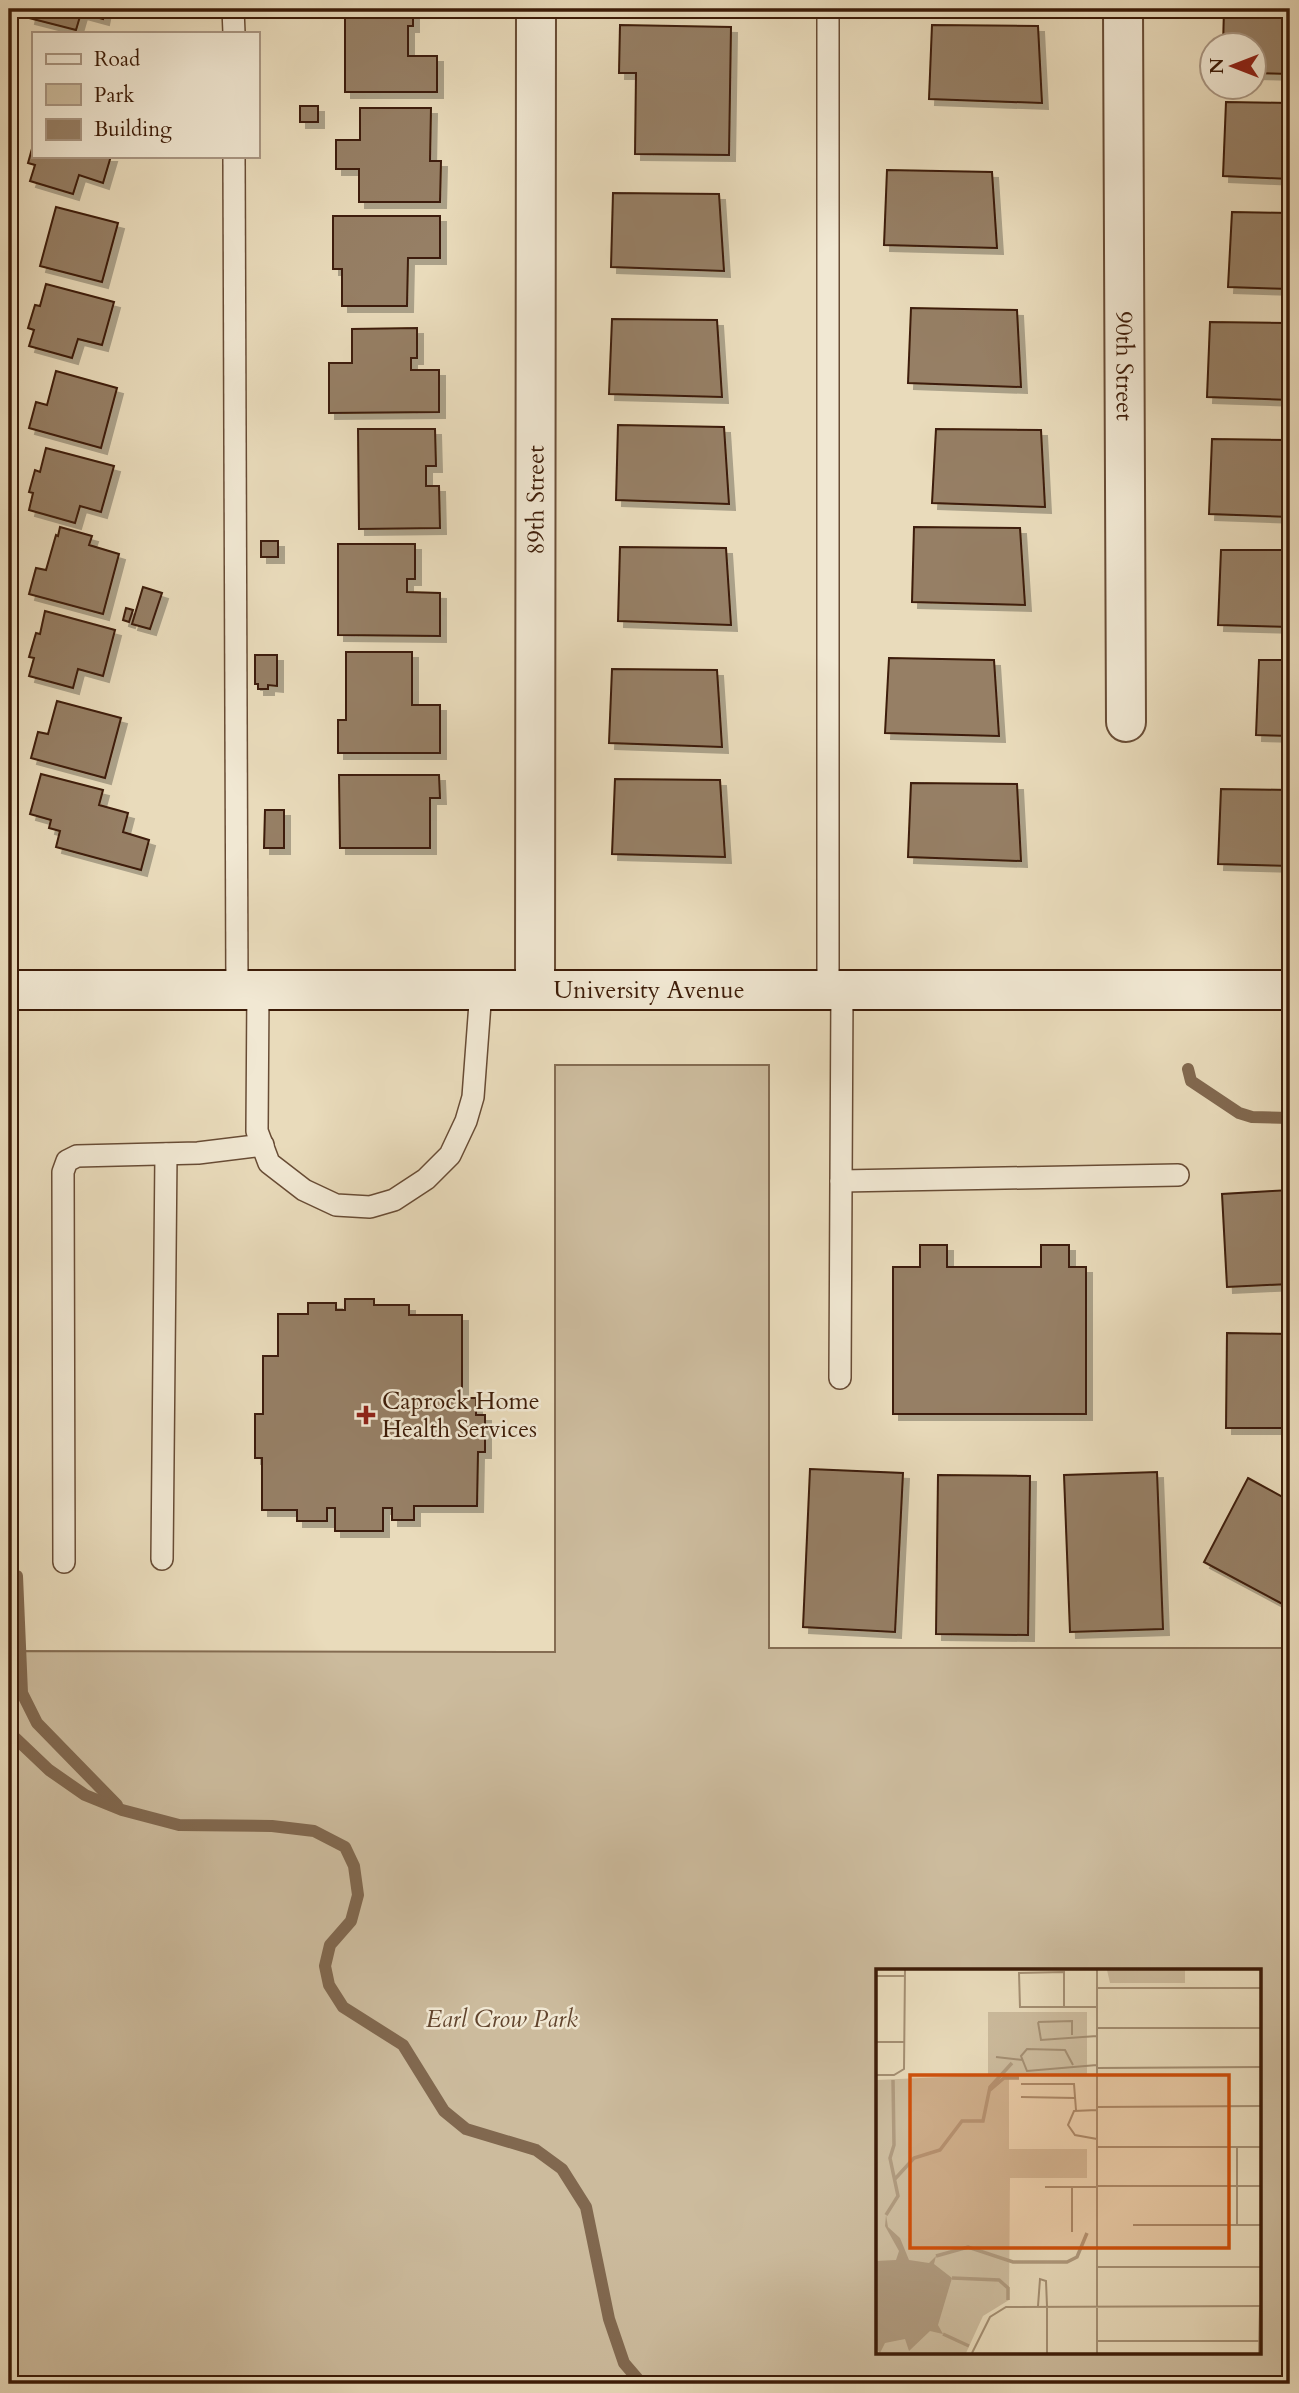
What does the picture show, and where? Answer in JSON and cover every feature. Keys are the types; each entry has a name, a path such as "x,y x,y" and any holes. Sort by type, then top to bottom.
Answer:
{"street":[{"name":"89th Street","path":"535,990 536,9"},
{"name":"90th Street","path":"1123,9 1126,722"},
{"name":"University Avenue","path":"9,990 1290,990"}],"lane":[{"path":"233,9 233,32"},
{"path":"828,9 835,990 841,1181 840,1378"},
{"path":"234,158 247,990 257,1131 269,1163 304,1191 336,1205 370,1207 394,1200 426,1179 450,1155 466,1121 473,1097 481,990"},
{"path":"64,1562 63,1172 67,1161 77,1156 198,1153 262,1145"},
{"path":"162,1559 166,1154"},
{"path":"841,1181 1178,1175"}],"green space":[{"name":"Earl Crow Park","path":"555,1065 769,1065 769,1648 1290,1648 1290,2384 9,2384 9,1651 555,1652"}],"building":[{"path":"31,9 105,9 103,19 81,13 76,30 29,18"},
{"path":"345,9 413,9 413,26 408,26 408,56 437,56 437,92 345,92"},
{"path":"1224,9 1290,9 1290,74 1268,73 1268,32 1223,32"},
{"path":"620,25 731,27 729,155 635,154 636,73 619,73"},
{"path":"932,25 1038,26 1042,103 929,99"},
{"path":"1226,102 1290,103 1290,179 1223,176"},
{"path":"300,106 318,106 318,122 300,122"},
{"path":"360,108 431,108 430,161 441,161 440,202 359,202 359,169 336,169 336,140 360,140"},
{"path":"32,149 32,158 110,158 103,183 79,175 73,194 30,181 35,165 28,163"},
{"path":"887,170 992,172 997,248 884,245"},
{"path":"613,193 719,194 724,271 611,267"},
{"path":"56,207 118,223 102,282 40,266"},
{"path":"1232,212 1290,213 1290,289 1228,287"},
{"path":"333,216 440,216 440,258 408,258 407,306 342,306 342,269 333,269"},
{"path":"46,284 114,302 102,345 78,339 72,358 29,346 34,330 28,328 35,305 40,306"},
{"path":"911,308 1017,310 1021,387 908,383"},
{"path":"612,319 717,320 722,397 609,394"},
{"path":"1210,322 1290,323 1290,400 1207,397"},
{"path":"417,328 417,358 411,358 411,370 439,370 439,412 329,413 329,363 352,363 352,329"},
{"path":"56,371 117,388 101,448 29,428 36,402 47,405"},
{"path":"618,425 724,427 729,504 616,500"},
{"path":"358,429 435,429 436,466 426,466 426,486 439,486 440,528 359,529"},
{"path":"936,429 1041,430 1045,507 932,503"},
{"path":"1212,439 1290,440 1290,517 1209,514"},
{"path":"46,448 114,466 101,512 80,506 75,523 29,510 33,493 29,492 35,470 40,472"},
{"path":"60,527 92,536 89,545 119,554 103,614 29,594 36,568 46,570"},
{"path":"914,527 1020,528 1025,605 912,602"},
{"path":"261,541 278,541 278,557 261,557"},
{"path":"338,544 415,544 415,579 407,579 407,592 440,593 440,636 338,635"},
{"path":"620,547 726,548 731,625 618,621"},
{"path":"1221,550 1290,550 1290,627 1218,625"},
{"path":"143,587 162,593 150,629 132,624"},
{"path":"126,608 133,610 129,622 123,620"},
{"path":"45,611 115,630 103,676 78,669 73,688 29,676 34,658 29,657 36,633 40,634"},
{"path":"346,652 412,652 412,705 440,705 440,753 338,753 338,720 346,720"},
{"path":"255,655 277,655 277,686 268,685 268,689 258,689 258,684 255,684"},
{"path":"889,658 994,660 999,736 885,733"},
{"path":"1259,660 1290,660 1290,736 1256,735"},
{"path":"612,669 717,670 722,747 609,743"},
{"path":"57,701 121,718 105,778 31,758 38,732 48,734"},
{"path":"41,774 103,790 99,805 128,813 123,832 149,840 141,870 56,847 60,831 49,828 51,820 30,814"},
{"path":"339,775 439,775 440,798 430,798 430,848 340,848"},
{"path":"615,779 720,780 725,857 612,854"},
{"path":"911,783 1017,784 1021,861 908,857"},
{"path":"1221,789 1290,790 1290,866 1218,864"},
{"path":"265,810 284,810 284,848 264,848"},
{"path":"1290,1190 1290,1284 1227,1287 1222,1194"},
{"path":"920,1245 947,1245 947,1267 1041,1267 1041,1245 1069,1245 1069,1267 1086,1267 1086,1414 893,1414 893,1267 920,1267"},
{"name":"Caprock Home Health Services","path":"345,1299 374,1299 374,1305 409,1305 409,1315 462,1315 462,1398 476,1398 476,1415 485,1415 485,1452 478,1452 477,1506 414,1506 414,1520 392,1520 392,1508 383,1508 383,1531 335,1531 335,1508 327,1508 327,1521 297,1521 297,1510 262,1510 262,1458 255,1458 255,1414 263,1414 263,1356 278,1356 278,1314 308,1314 308,1303 336,1303 336,1310 345,1310"},
{"path":"1227,1333 1290,1334 1290,1428 1226,1428"},
{"path":"810,1469 903,1473 895,1632 803,1627"},
{"path":"1157,1472 1163,1629 1070,1632 1064,1475"},
{"path":"938,1475 1030,1476 1028,1635 936,1634"},
{"path":"1248,1478 1290,1501 1290,1608 1204,1562"}],"waterway":[{"path":"1188,1069 1191,1081 1239,1113 1252,1117 1290,1118"},
{"path":"17,1576 22,1693 37,1723 117,1805"},
{"path":"9,1732 49,1770 85,1795 122,1810 179,1825 272,1826 314,1831 345,1847 354,1866 358,1895 351,1921 330,1945 325,1966 329,1985 343,2007 403,2045 444,2111 466,2129 536,2150 562,2169 586,2207 609,2319 624,2363 642,2384"}],"place":[{"name":"Caprock Home Health Services","path":"366,1415"}]}
